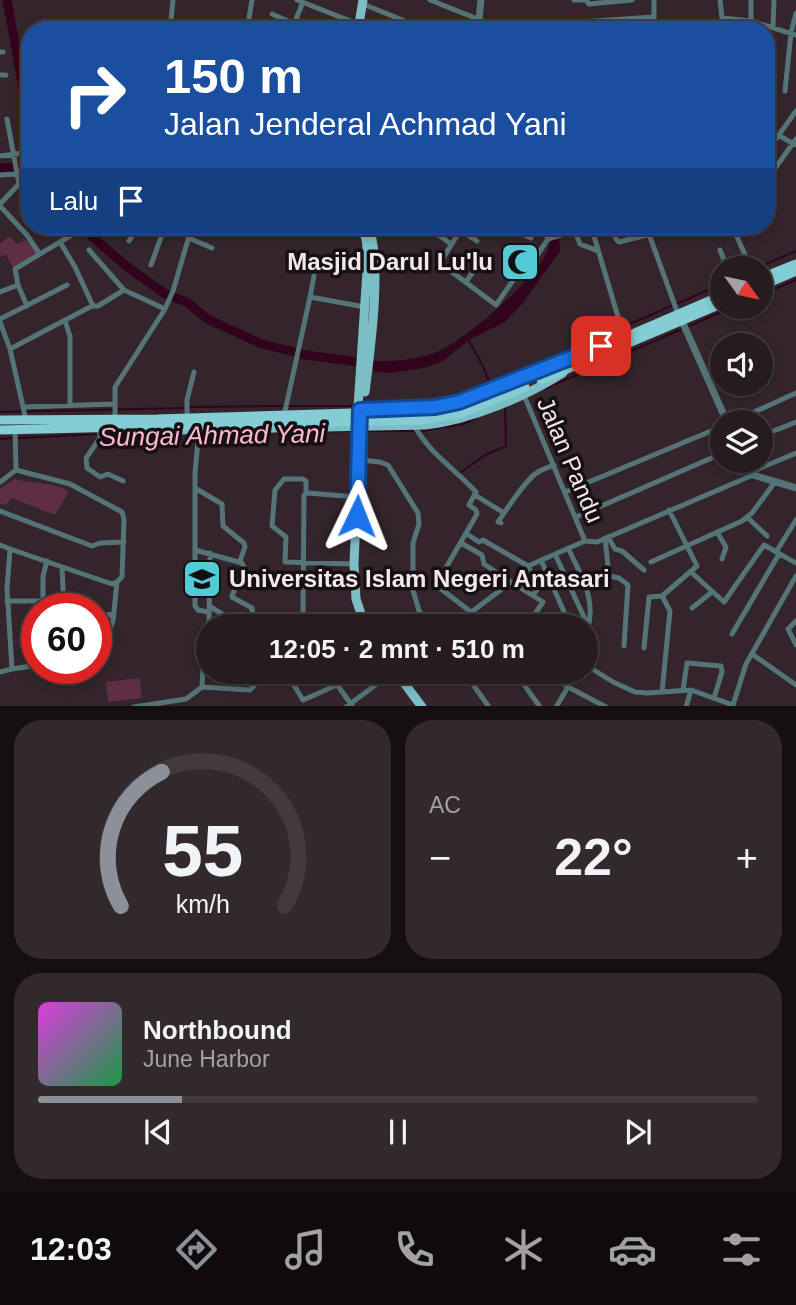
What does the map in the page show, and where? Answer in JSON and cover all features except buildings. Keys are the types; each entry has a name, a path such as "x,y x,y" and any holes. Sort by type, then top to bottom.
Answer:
{"highway":[{"path":"774,274 796,267"},
{"path":"774,279 796,267"},
{"path":"680,318 710,302"},
{"path":"0,430 15,434 99,432 157,422 440,418 477,408 602,350 710,308"},
{"path":"602,350 623,332 647,331"},
{"path":"0,420 115,416 145,423"}],"main road":[{"path":"360,21 363,2"},
{"path":"364,235 368,246 365,364"},
{"path":"361,614 354,564 359,432 375,248 371,235"},
{"path":"396,408 380,414 378,418 382,423 417,429 463,419 524,396 563,368"},
{"path":"145,423 157,415 285,407 327,410 361,406 435,407 459,402 537,370 563,368"},
{"path":"327,410 339,418 327,428"},
{"path":"145,423 199,431 327,428 359,432 394,425"},
{"path":"405,684 422,706"}],"street":[{"path":"171,21 173,0"},
{"path":"248,21 252,0"},
{"path":"430,0 471,21"},
{"path":"479,21 481,0"},
{"path":"574,0 586,1 589,4 632,0"},
{"path":"654,0 654,21"},
{"path":"720,0 722,21"},
{"path":"751,0 754,21"},
{"path":"773,21 774,0"},
{"path":"295,21 300,1 345,21"},
{"path":"363,2 405,21"},
{"path":"785,91 796,13"},
{"path":"272,14 287,21"},
{"path":"613,21 654,17"},
{"path":"722,18 746,21"},
{"path":"775,28 793,34"},
{"path":"775,140 796,111"},
{"path":"7,119 14,169 19,184 0,205 21,228"},
{"path":"775,169 795,143 778,135"},
{"path":"0,156 21,153"},
{"path":"0,175 14,169"},
{"path":"28,235 39,253"},
{"path":"129,241 133,235"},
{"path":"151,265 161,235"},
{"path":"115,416 117,381 165,309 190,235"},
{"path":"438,235 451,244"},
{"path":"457,235 440,263 498,304 512,281 526,271 552,238 559,235"},
{"path":"470,235 477,241"},
{"path":"524,235 531,238"},
{"path":"577,235 580,244 598,251"},
{"path":"594,235 623,332"},
{"path":"615,235 620,242 645,235"},
{"path":"649,235 680,318 724,410"},
{"path":"737,235 746,256"},
{"path":"27,306 15,269 70,236"},
{"path":"189,238 212,248"},
{"path":"60,242 93,306"},
{"path":"89,250 124,290 165,309"},
{"path":"720,250 722,256"},
{"path":"466,282 481,260"},
{"path":"285,407 314,276"},
{"path":"0,292 18,285"},
{"path":"26,420 10,349 0,320 67,285"},
{"path":"10,349 93,306 98,306 124,290"},
{"path":"310,297 365,307"},
{"path":"65,321 70,336 70,405"},
{"path":"187,414 187,400 194,372"},
{"path":"757,410 796,393"},
{"name":"Jalan Pandu","path":"524,396 585,541"},
{"path":"23,407 114,405"},
{"path":"773,431 796,422"},
{"path":"417,429 475,491 475,495 504,513"},
{"path":"199,431 195,488 195,606 198,610 209,609 219,614"},
{"path":"565,492 710,431"},
{"path":"99,432 86,458 87,468 100,477 108,474 122,481"},
{"path":"15,434 16,470"},
{"path":"773,463 796,453"},
{"path":"576,517 710,459"},
{"path":"359,460 386,463 418,513 419,524 412,543 412,590 421,614"},
{"path":"501,523 498,522 504,513 535,474 554,465"},
{"path":"0,482 16,470"},
{"path":"16,470 70,484 119,510 124,519 123,574 117,582 112,623"},
{"path":"528,566 585,541 594,542 607,538 752,473 796,488"},
{"path":"304,614 303,563 306,494 305,480 284,479 275,490 272,526 286,537 285,562 303,563 354,564"},
{"path":"651,562 747,517 775,482"},
{"path":"195,488 222,504 223,526 244,543 240,561 245,571 232,597 252,608 253,614"},
{"path":"306,494 358,497"},
{"path":"471,612 436,585 477,514 469,505 475,495"},
{"path":"644,648 649,597 662,596 697,565 669,510"},
{"path":"0,511 92,546 124,542"},
{"path":"747,517 767,536"},
{"path":"732,635 796,521"},
{"path":"717,532 726,547 722,558"},
{"path":"467,534 479,542 483,540 528,566 538,588 533,595"},
{"path":"607,538 615,549 622,551 644,570"},
{"path":"607,538 609,576 619,578 628,585 624,646"},
{"path":"461,543 482,555 484,564 543,603 535,614"},
{"path":"0,545 112,584 117,582"},
{"path":"691,572 725,601 764,545 796,563"},
{"path":"568,548 591,601 589,614"},
{"path":"10,549 4,568 3,589 7,601 12,670"},
{"path":"195,550 240,561"},
{"path":"209,614 210,553"},
{"path":"555,554 580,614"},
{"path":"541,560 565,614"},
{"path":"43,593 43,576 47,561"},
{"path":"62,567 63,593"},
{"path":"598,673 635,692 691,690 736,706 744,668 796,576"},
{"path":"468,614 512,583"},
{"path":"791,586 796,592"},
{"path":"692,608 712,592"},
{"path":"662,596 670,611 662,692"},
{"path":"7,601 21,601"},
{"path":"0,617 7,616"},
{"path":"796,621 788,629 796,645"},
{"path":"0,643 9,642"},
{"path":"752,654 796,685"},
{"path":"683,690 687,663 721,666 722,672 714,698"},
{"path":"0,672 21,668"},
{"path":"134,706 186,699 202,687 250,691 254,684"},
{"path":"293,684 303,700 337,685 350,705 379,684"},
{"path":"473,684 489,706"},
{"path":"526,684 540,706"},
{"path":"564,684 606,706"},
{"path":"556,706 568,687"},
{"path":"686,706 691,690"}],"shaded area":[{"path":"559,235 560,251 522,304 505,322 469,340 443,361 424,368 391,373 375,372 373,369 346,364 346,360 392,361 426,356 450,345 483,321 532,274 549,247 549,236"},
{"path":"9,236 17,244 26,240 38,252 13,268 6,254 0,257 0,244"},
{"path":"14,479 56,486 69,491 55,515 12,498 6,505 0,504 0,489"},
{"path":"140,678 142,698 108,702 106,684 112,684 112,681"}],"waterway":[{"path":"7,0 21,77"},
{"path":"0,168 21,167"},
{"path":"90,235 165,294 187,302 207,319 262,344 306,355 358,362"},
{"name":"Sungai Ahmad Yani","path":"774,261 796,251"},
{"name":"Sungai Ahmad Yani","path":"774,289 796,280"},
{"name":"Sungai Ahmad Yani","path":"677,304 710,289"},
{"name":"Sungai Ahmad Yani","path":"522,371 671,306"},
{"name":"Sungai Ahmad Yani","path":"687,327 710,317"},
{"name":"Sungai Ahmad Yani","path":"546,388 682,329"},
{"path":"469,341 489,383"},
{"name":"Sungai Ahmad Yani","path":"481,388 504,378"},
{"name":"Sungai Ahmad Yani","path":"361,406 422,404"},
{"name":"Sungai Ahmad Yani","path":"190,407 282,406"},
{"name":"Sungai Ahmad Yani","path":"288,406 356,406"},
{"path":"460,473 485,455 506,446 505,407"},
{"name":"Sungai Ahmad Yani","path":"0,412 184,408"},
{"name":"Sungai Ahmad Yani","path":"421,431 463,424 476,418"},
{"name":"Sungai Ahmad Yani","path":"232,433 356,431"},
{"name":"Sungai Ahmad Yani","path":"365,431 415,431"},
{"name":"Sungai Ahmad Yani","path":"19,438 97,434"},
{"name":"Sungai Ahmad Yani","path":"102,434 177,434"},
{"name":"Sungai Ahmad Yani","path":"0,439 13,438"}],"place":[{"name":"Masjid Darul Lu'lu","path":"520,262"},
{"name":"Universitas Islam Negeri Antasari","path":"202,579"}],"route":[{"path":"357,516 360,410 435,407 459,402 601,346"}]}
